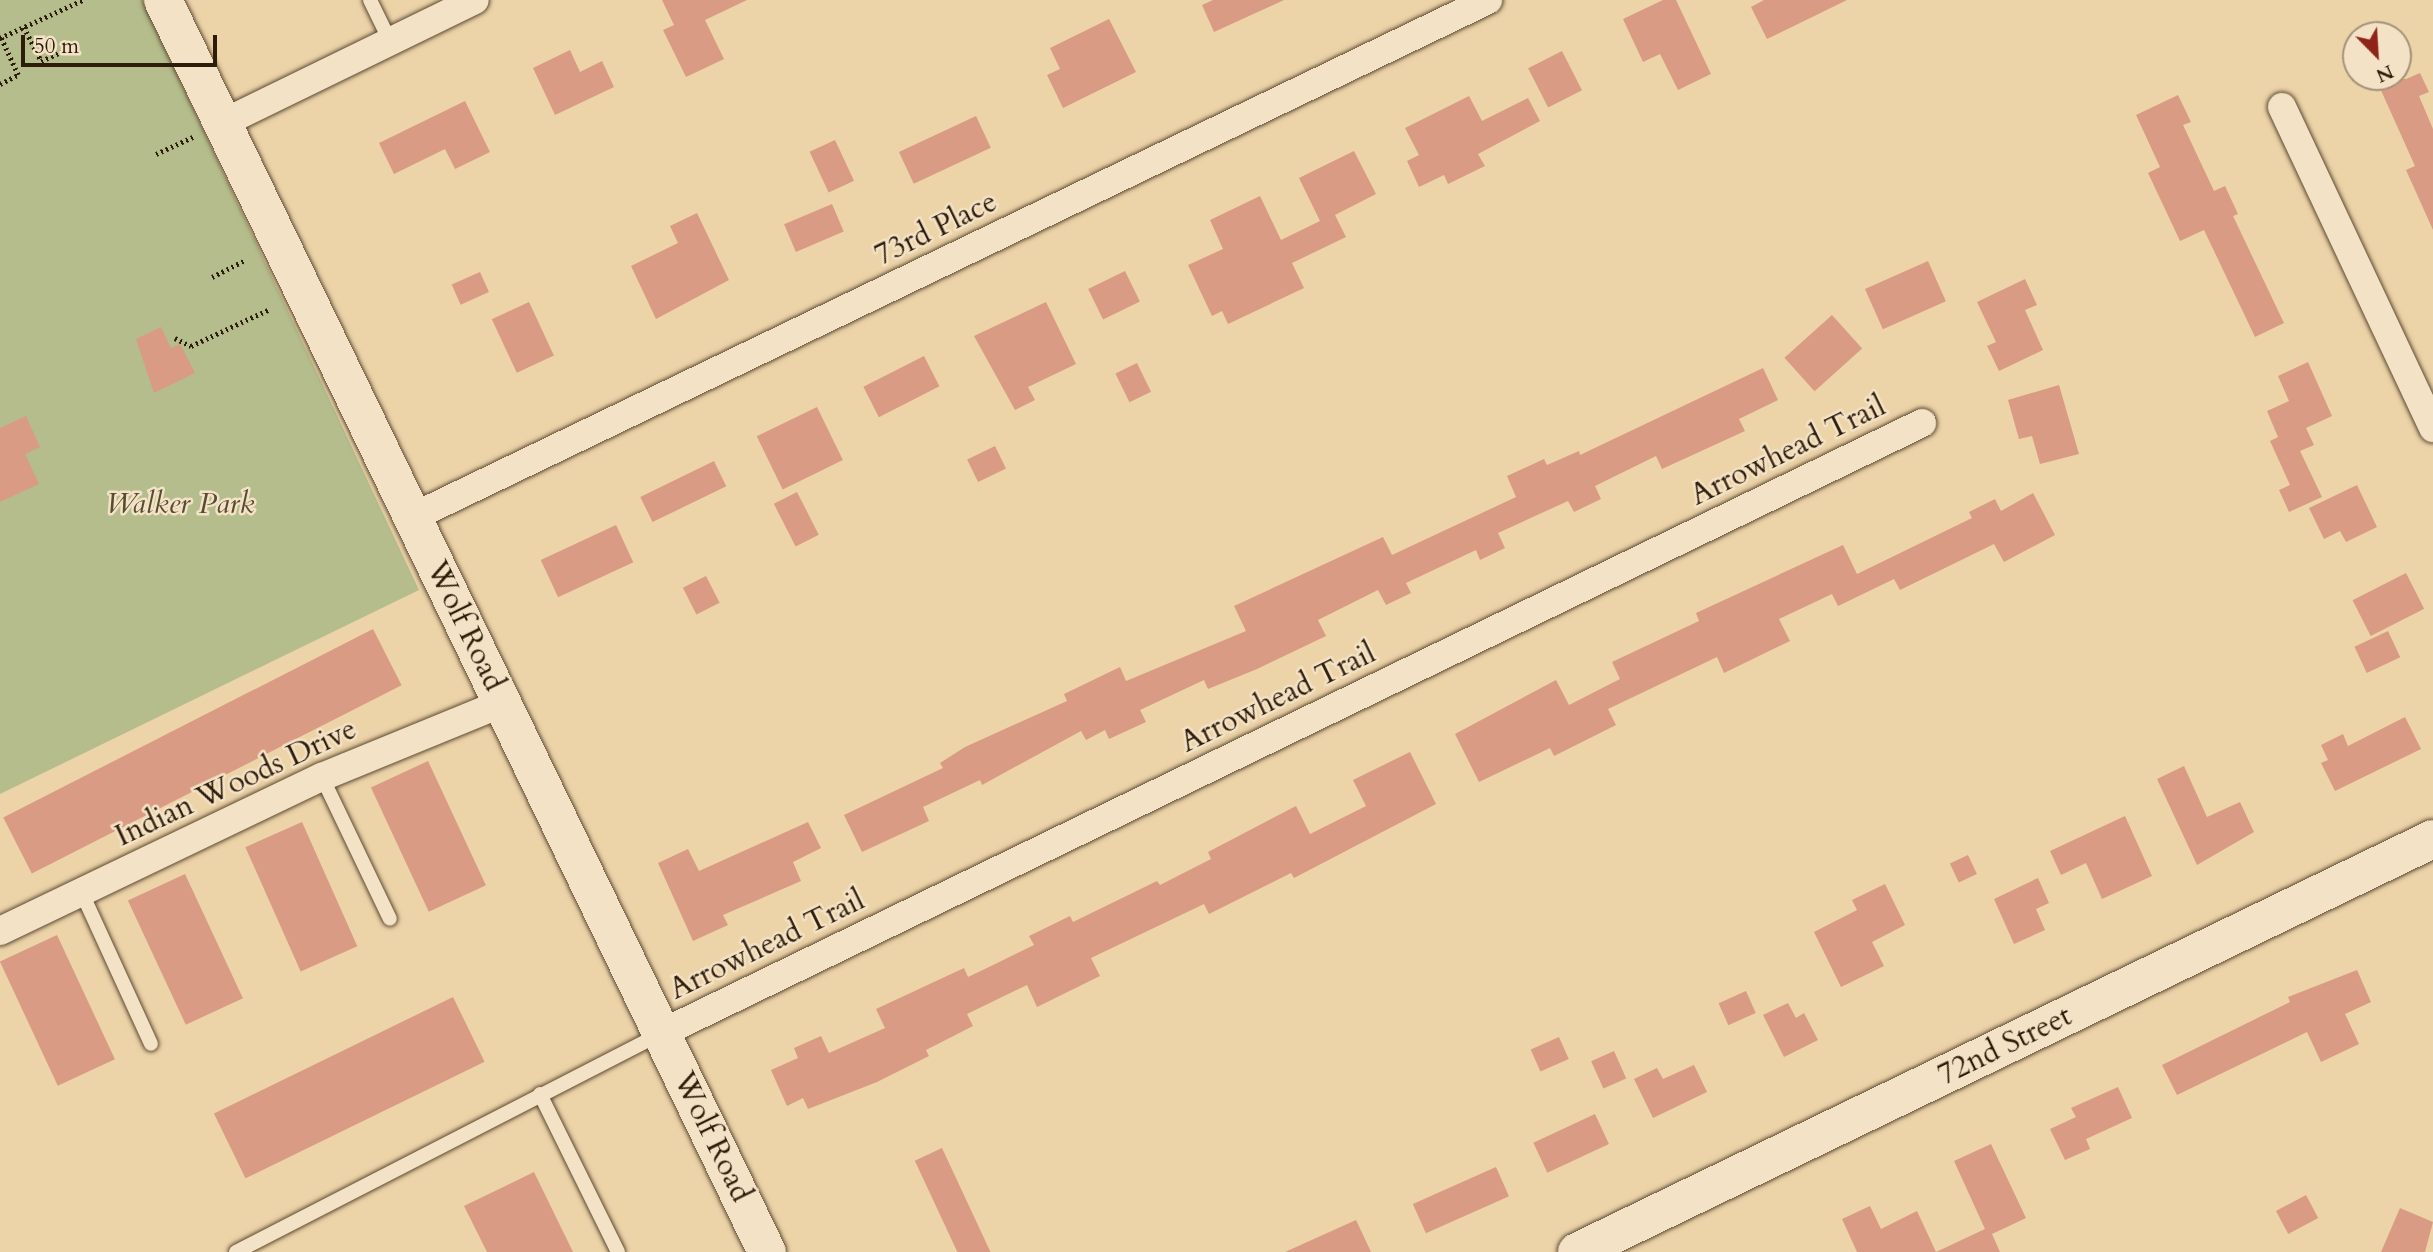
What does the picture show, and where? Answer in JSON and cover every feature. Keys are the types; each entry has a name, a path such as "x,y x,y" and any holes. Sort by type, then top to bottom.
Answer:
{"street":[{"name":"Wolf Road","path":"163,0 768,1252"},
{"path":"223,123 475,0"},
{"name":"73rd Place","path":"413,517 1488,0"},
{"path":"2282,107 2433,428"},
{"name":"Arrowhead Trail","path":"662,1033 1922,423"},
{"name":"Indian Woods Drive","path":"0,931 322,776 502,703"},
{"name":"72nd Street","path":"1577,1252 2433,839"}],"lane":[{"path":"370,0 390,41"},
{"path":"322,776 390,919"},
{"path":"81,891 150,1044"},
{"path":"236,1252 662,1033"},
{"path":"540,1094 618,1252"}],"path":[{"path":"0,83 18,75 0,38 83,0"},
{"path":"24,27 41,61 61,52"},
{"path":"156,154 223,123"},
{"path":"212,276 244,261"},
{"path":"175,338 191,346 268,310"}],"green space":[{"name":"Walker Park","path":"0,0 142,0 419,590 0,794"}],"building":[{"path":"662,0 747,0 705,20 724,59 686,77 663,30 674,25"},
{"path":"1213,0 1284,0 1214,32 1202,5"},
{"path":"1663,0 1676,0 1711,74 1678,90 1660,54 1643,62 1623,19"},
{"path":"1764,0 1847,0 1767,39 1751,7"},
{"path":"1109,19 1136,72 1063,108 1047,75 1060,69 1050,48"},
{"path":"570,50 580,72 602,61 614,87 555,115 533,68"},
{"path":"1562,51 1582,90 1548,107 1528,68"},
{"path":"2420,73 2429,92 2419,96 2433,129 2433,230 2406,170 2415,166 2381,91 2412,91 2412,76"},
{"path":"2178,95 2191,122 2183,125 2214,191 2225,186 2238,214 2233,216 2284,323 2255,337 2204,230 2180,241 2148,173 2160,167 2136,115"},
{"path":"1469,96 1482,121 1528,98 1540,121 1478,154 1485,166 1448,184 1444,175 1419,187 1407,161 1419,155 1405,128"},
{"path":"465,101 490,152 455,169 445,149 394,174 379,143"},
{"path":"976,116 991,148 914,184 899,152"},
{"path":"835,140 854,181 829,193 810,152"},
{"path":"1354,151 1376,194 1335,215 1346,237 1292,263 1304,288 1228,324 1222,311 1212,316 1188,265 1223,249 1210,220 1260,196 1281,240 1320,221 1299,178"},
{"path":"832,204 844,232 796,252 784,224"},
{"path":"697,213 729,280 656,319 631,266 678,243 670,226"},
{"path":"1928,261 1946,301 1883,329 1865,289"},
{"path":"1125,271 1140,302 1103,320 1088,289"},
{"path":"480,272 489,292 461,305 452,285"},
{"path":"2025,279 2037,305 2025,310 2043,350 1999,371 1987,346 1996,342 1977,302"},
{"path":"529,302 554,355 517,373 492,319"},
{"path":"1046,302 1076,364 1028,387 1035,400 1015,410 974,336"},
{"path":"1832,315 1862,348 1815,391 1784,358"},
{"path":"161,327 171,348 180,344 195,373 154,393 136,339"},
{"path":"924,356 939,386 879,417 863,387"},
{"path":"2308,362 2332,416 2306,428 2314,445 2300,451 2322,497 2289,512 2279,490 2290,485 2270,441 2278,437 2267,411 2289,401 2278,376"},
{"path":"1137,363 1151,392 1129,402 1115,374"},
{"path":"1763,368 1778,400 1739,419 1745,431 1662,469 1656,456 1595,486 1601,499 1574,512 1568,501 1498,533 1505,548 1480,560 1476,550 1406,583 1411,593 1386,605 1378,590 1318,620 1326,636 1208,689 1204,680 1140,710 1146,722 1109,739 1105,730 1086,740 1081,731 982,785 980,780 923,807 929,821 862,852 844,815 943,768 940,763 965,747 1067,701 1064,694 1120,667 1126,681 1246,631 1234,606 1383,537 1392,555 1516,497 1507,476 1544,459 1547,465 1579,451 1580,455"},
{"path":"2059,385 2079,454 2040,464 2032,436 2019,439 2008,400"},
{"path":"817,407 843,460 783,489 757,436"},
{"path":"26,416 40,447 25,454 39,484 0,502 0,428"},
{"path":"995,446 1006,468 978,482 967,460"},
{"path":"714,461 726,486 653,522 640,497"},
{"path":"2357,485 2377,527 2346,542 2340,531 2324,539 2309,508"},
{"path":"797,492 819,535 796,547 774,504"},
{"path":"2033,493 2055,535 2004,562 1994,544 1900,590 1894,579 1838,606 1832,594 1779,619 1790,641 1724,673 1717,657 1608,709 1616,725 1554,756 1550,748 1479,782 1455,734 1556,680 1569,705 1620,679 1612,662 1699,621 1696,613 1843,545 1857,574 1972,518 1969,512 1995,499 2001,511"},
{"path":"616,525 633,562 558,597 541,560"},
{"path":"2406,573 2424,609 2371,636 2353,600"},
{"path":"706,576 720,603 696,615 683,588"},
{"path":"373,629 402,685 32,874 3,817"},
{"path":"2388,631 2400,657 2367,673 2354,647"},
{"path":"2405,717 2421,749 2335,791 2321,763 2328,760 2321,745 2343,734 2348,746"},
{"path":"1410,752 1436,804 1294,878 1291,873 1209,914 1204,904 1091,958 1100,976 1037,1007 1027,985 967,1014 973,1026 926,1050 929,1056 877,1082 808,1109 803,1098 787,1106 771,1070 798,1058 794,1048 821,1036 829,1053 885,1028 876,1009 964,968 968,977 989,967 1034,945 1029,936 1070,916 1073,922 1157,881 1160,885 1211,859 1208,852 1296,806 1310,834 1366,806 1353,780"},
{"path":"428,761 486,885 429,912 371,788"},
{"path":"2184,766 2207,817 2240,802 2254,832 2197,865 2157,779"},
{"path":"2125,816 2152,876 2102,899 2086,863 2061,875 2050,851"},
{"path":"302,822 357,946 301,971 245,847"},
{"path":"808,822 821,848 793,862 801,881 723,915 728,925 693,941 658,863 688,849 699,871"},
{"path":"1968,855 1977,874 1959,882 1950,863"},
{"path":"185,874 243,998 186,1025 128,901"},
{"path":"2038,878 2049,903 2036,909 2045,930 2014,944 1994,899"},
{"path":"1885,884 1905,925 1872,942 1884,966 1841,987 1814,932 1857,910 1852,900"},
{"path":"57,935 115,1059 58,1086 0,962"},
{"path":"2357,970 2371,1002 2345,1014 2359,1044 2321,1062 2307,1032 2177,1095 2162,1065 2290,1002 2288,997"},
{"path":"1746,991 1756,1013 1728,1025 1719,1003"},
{"path":"453,997 485,1062 245,1178 214,1114"},
{"path":"1788,1003 1796,1018 1804,1013 1818,1040 1784,1057 1763,1015"},
{"path":"1559,1037 1569,1059 1540,1072 1531,1050"},
{"path":"1614,1051 1626,1078 1603,1089 1591,1061"},
{"path":"1694,1065 1707,1092 1653,1118 1634,1079 1657,1068 1663,1079"},
{"path":"2118,1087 2132,1118 2086,1139 2090,1149 2065,1160 2050,1129 2076,1117 2071,1108"},
{"path":"1595,1114 1609,1144 1547,1173 1533,1143"},
{"path":"1991,1144 2026,1218 1992,1234 2000,1252 1936,1252 1985,1229 1954,1161"},
{"path":"942,1148 990,1252 957,1252 915,1161"},
{"path":"1496,1167 1509,1196 1426,1233 1413,1204"},
{"path":"534,1172 573,1252 487,1252 464,1206"},
{"path":"2306,1195 2318,1218 2288,1234 2276,1211"},
{"path":"1870,1206 1881,1229 1917,1211 1936,1252 1857,1252 1842,1219"},
{"path":"2400,1208 2433,1222 2425,1252 2381,1252"},
{"path":"1356,1220 1371,1252 1285,1252"}]}
